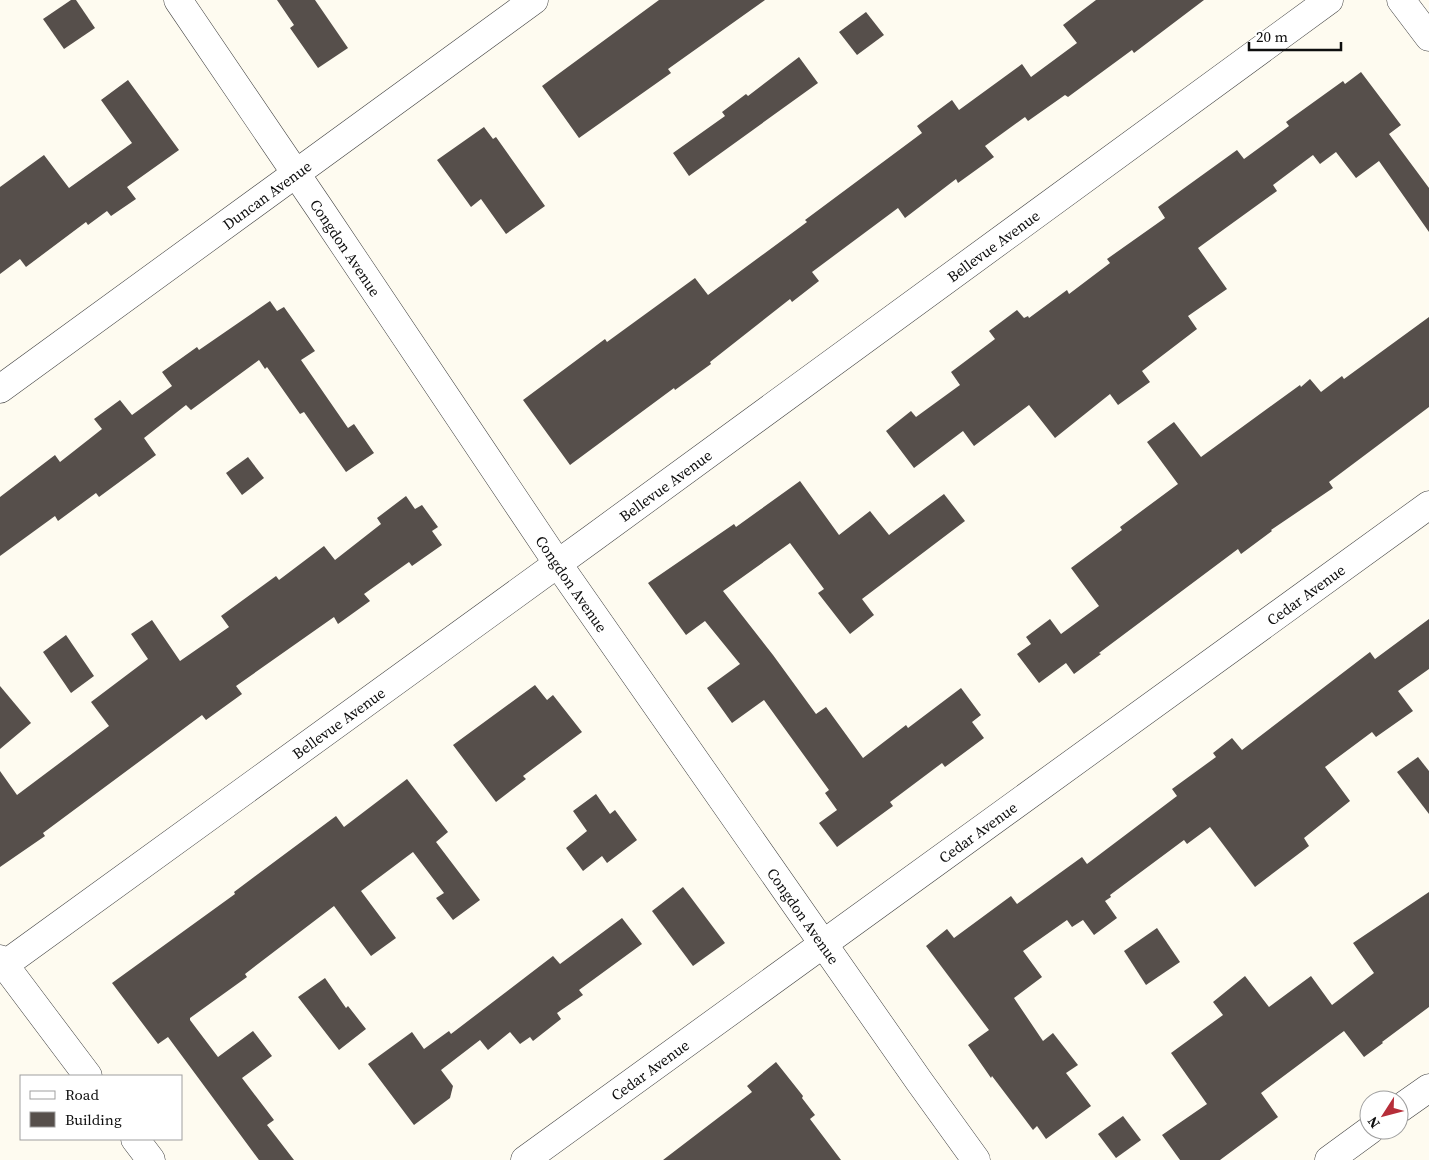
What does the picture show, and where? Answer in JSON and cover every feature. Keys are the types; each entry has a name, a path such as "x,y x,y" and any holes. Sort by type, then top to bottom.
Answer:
{"street":[{"name":"Congdon Avenue","path":"178,0 558,564 918,1081 976,1160"},
{"name":"Duncan Avenue","path":"0,389 534,0"},
{"name":"Bellevue Avenue","path":"2,964 558,564 1330,0"},
{"path":"1401,0 1429,37"},
{"name":"Cedar Avenue","path":"525,1160 1429,505"},
{"path":"2,964 87,1075"},
{"path":"1409,1102 1429,1088"},
{"path":"1329,1160 1359,1138"},
{"path":"136,1140 151,1160"}],"building":[{"path":"71,0 76,0 95,28 64,49 43,19"},
{"path":"277,0 315,0 348,48 318,68 290,28 294,25"},
{"path":"659,0 765,0 668,69 671,73 579,138 542,86"},
{"path":"1096,0 1204,0 1134,53 1132,50 1068,97 1065,95 1028,121 1025,117 985,146 994,157 958,183 956,179 905,218 898,208 812,272 819,281 792,302 790,299 710,362 711,364 675,390 674,388 570,465 523,400 605,339 607,342 695,278 708,295 807,222 805,220 922,133 917,126 952,100 959,110 1022,64 1031,77 1077,43 1063,25"},
{"path":"866,12 884,35 857,55 839,32"},
{"path":"799,57 818,83 689,176 673,153 725,116 722,112 746,94 748,96"},
{"path":"1361,72 1401,125 1389,134 1429,188 1429,232 1379,161 1356,178 1336,152 1320,164 1313,155 1273,185 1277,191 1198,248 1227,289 1188,316 1197,329 1142,371 1150,382 1118,405 1110,394 1055,438 1029,405 974,446 963,431 914,468 886,431 911,411 916,417 960,385 951,372 995,339 989,331 1017,310 1024,318 1028,316 1029,318 1067,290 1069,294 1110,263 1107,259 1165,218 1158,207 1237,150 1244,159 1289,126 1286,122 1343,81 1345,84"},
{"path":"128,80 179,150 127,187 136,199 111,216 107,211 88,225 86,222 26,267 20,259 0,274 0,187 44,155 69,188 132,143 101,100"},
{"path":"484,127 493,139 496,137 545,206 506,234 481,199 471,207 437,160"},
{"path":"270,301 277,311 284,307 315,351 301,360 348,428 354,424 374,453 346,472 304,412 300,414 267,367 265,369 259,360 191,410 186,405 144,438 156,455 99,497 96,493 58,521 55,516 0,556 0,497 55,455 60,462 102,429 94,419 120,400 132,415 172,386 162,372 197,347 199,350"},
{"path":"1429,317 1429,407 1329,482 1333,488 1271,530 1241,554 1238,549 1099,653 1101,654 1074,674 1066,663 1039,683 1017,654 1031,644 1026,637 1050,619 1061,634 1099,606 1071,568 1122,530 1120,527 1178,484 1147,442 1174,422 1201,457 1300,385 1301,387 1310,379 1321,392 1342,376 1344,379"},
{"path":"248,457 264,478 242,495 226,473"},
{"path":"800,481 839,535 870,511 889,535 944,494 965,521 862,599 874,615 850,634 818,593 824,589 790,543 723,591 816,714 826,707 863,758 906,725 908,728 961,688 981,715 972,722 984,738 945,767 942,763 890,802 893,806 837,847 819,823 837,810 825,793 829,790 764,700 732,723 707,688 740,664 705,621 686,635 648,583 734,524 736,527"},
{"path":"406,496 415,509 422,505 438,527 432,531 442,545 412,566 409,562 364,594 370,601 338,624 334,617 236,686 242,694 206,720 202,715 43,833 45,836 0,867 0,771 17,795 109,726 91,702 148,659 131,634 152,620 180,661 229,627 221,616 276,576 279,580 324,546 335,560 381,524 377,518"},
{"path":"1429,619 1429,669 1398,691 1413,711 1376,737 1372,732 1325,767 1350,801 1304,838 1309,846 1255,887 1210,827 1187,844 1184,840 1110,895 1111,897 1105,901 1117,918 1094,935 1083,920 1072,927 1067,920 1023,951 1042,977 1014,998 1043,1041 1053,1033 1078,1065 1066,1073 1091,1106 1046,1139 1037,1126 1033,1130 992,1076 991,1078 968,1045 989,1030 926,946 947,929 954,938 1011,896 1017,904 1082,857 1087,864 1177,796 1172,789 1216,757 1213,753 1232,738 1242,750 1370,652 1375,659"},
{"path":"66,635 94,676 71,693 43,652"},
{"path":"535,685 547,700 553,695 582,732 523,776 526,779 496,802 453,745"},
{"path":"0,686 31,723 0,749"},
{"path":"1418,757 1429,771 1429,814 1397,772"},
{"path":"407,779 448,832 436,842 480,900 453,920 436,898 444,893 413,852 361,891 396,938 371,956 334,906 245,974 247,977 190,1018 218,1057 253,1031 272,1056 242,1078 274,1120 267,1125 294,1160 259,1160 168,1037 158,1044 112,983 235,894 234,892 336,816 344,827"},
{"path":"596,794 610,814 615,810 637,840 607,863 602,856 583,871 566,848 587,831 573,811"},
{"path":"683,887 725,943 693,966 652,911"},
{"path":"1429,892 1429,1007 1364,1057 1344,1031 1261,1093 1278,1117 1220,1160 1180,1160 1162,1135 1207,1104 1171,1053 1223,1015 1213,1002 1245,976 1269,1007 1311,976 1332,1005 1374,973 1353,943"},
{"path":"622,918 642,944 579,990 583,995 557,1013 561,1019 533,1041 530,1037 520,1044 510,1032 488,1050 480,1040 441,1070 453,1086 450,1098 414,1125 368,1064 412,1032 424,1049 449,1031 451,1034 553,956 560,964"},
{"path":"1157,928 1180,962 1146,985 1124,951"},
{"path":"325,978 346,1008 348,1006 366,1029 339,1050 298,997"},
{"path":"776,1062 803,1096 802,1098 815,1115 810,1119 841,1160 663,1160 752,1092 747,1086"},
{"path":"1123,1116 1141,1140 1116,1158 1098,1134"}]}
